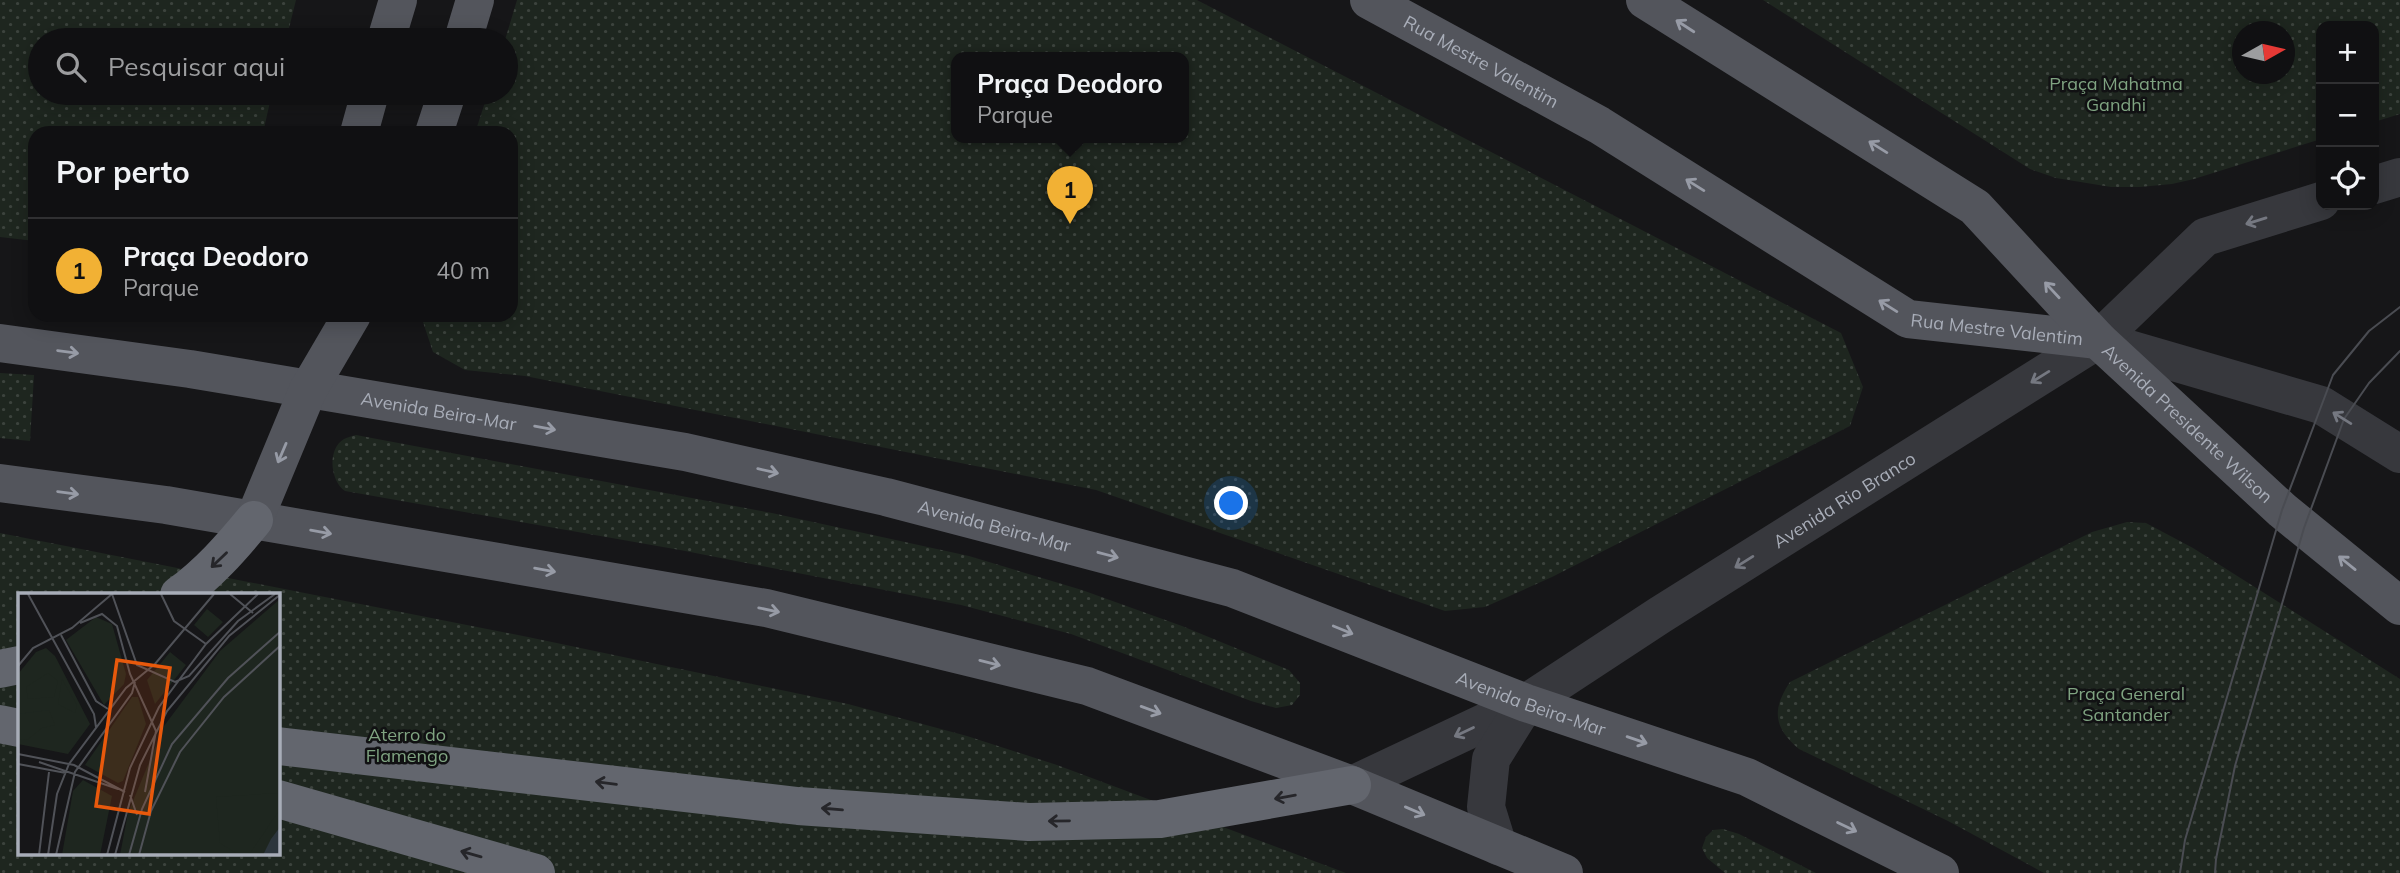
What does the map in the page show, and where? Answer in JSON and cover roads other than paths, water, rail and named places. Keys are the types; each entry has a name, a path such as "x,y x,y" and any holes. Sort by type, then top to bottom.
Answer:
{"highway":[{"path":"181,593 226,554 254,520"},
{"path":"0,669 18,665"},
{"path":"0,724 18,728"},
{"path":"280,746 798,806 1029,822 1160,819 1352,785"},
{"path":"280,800 536,873"}],"main road":[{"path":"390,28 398,0"},
{"path":"467,28 475,0"},
{"name":"Rua Mestre Valentim","path":"1369,0 1599,125 1909,319 2098,340"},
{"name":"Rua Mestre Valentim","path":"1645,0 1975,207 2098,340"},
{"path":"361,126 367,105"},
{"path":"436,126 443,105"},
{"path":"308,390 319,322"},
{"path":"254,520 308,390 348,322"},
{"name":"Avenida Presidente Wilson","path":"2098,340 2282,510 2400,607"},
{"name":"Avenida Beira-Mar","path":"0,343 190,369 685,452 886,497 1231,588 1526,703 1747,777 1940,873"},
{"path":"0,483 166,505 765,608 1087,687 1352,785 1564,873"}],"street":[{"path":"2379,183 2400,177"},
{"name":"Avenida Rio Branco","path":"1352,785 1526,703 1660,615 2098,340 2205,237 2316,203"},
{"name":"Avenida Presidente Wilson","path":"2098,340 2321,405 2400,454"},
{"path":"1498,846 1486,807 1491,759 1526,703"}],"tram line":[{"path":"2180,873 2185,840 2282,510 2333,375 2369,331 2400,307"},
{"path":"2215,873 2235,766 2304,528 2344,419 2369,383 2400,351"}],"place":[{"name":"Praça Deodoro","path":"1070,224"}],"park label":[{"name":"Praça Mahatma Gandhi","path":"2116,93"},
{"name":"Praça General Santander","path":"2126,703"},
{"name":"Aterro do Flamengo","path":"407,744"}]}
